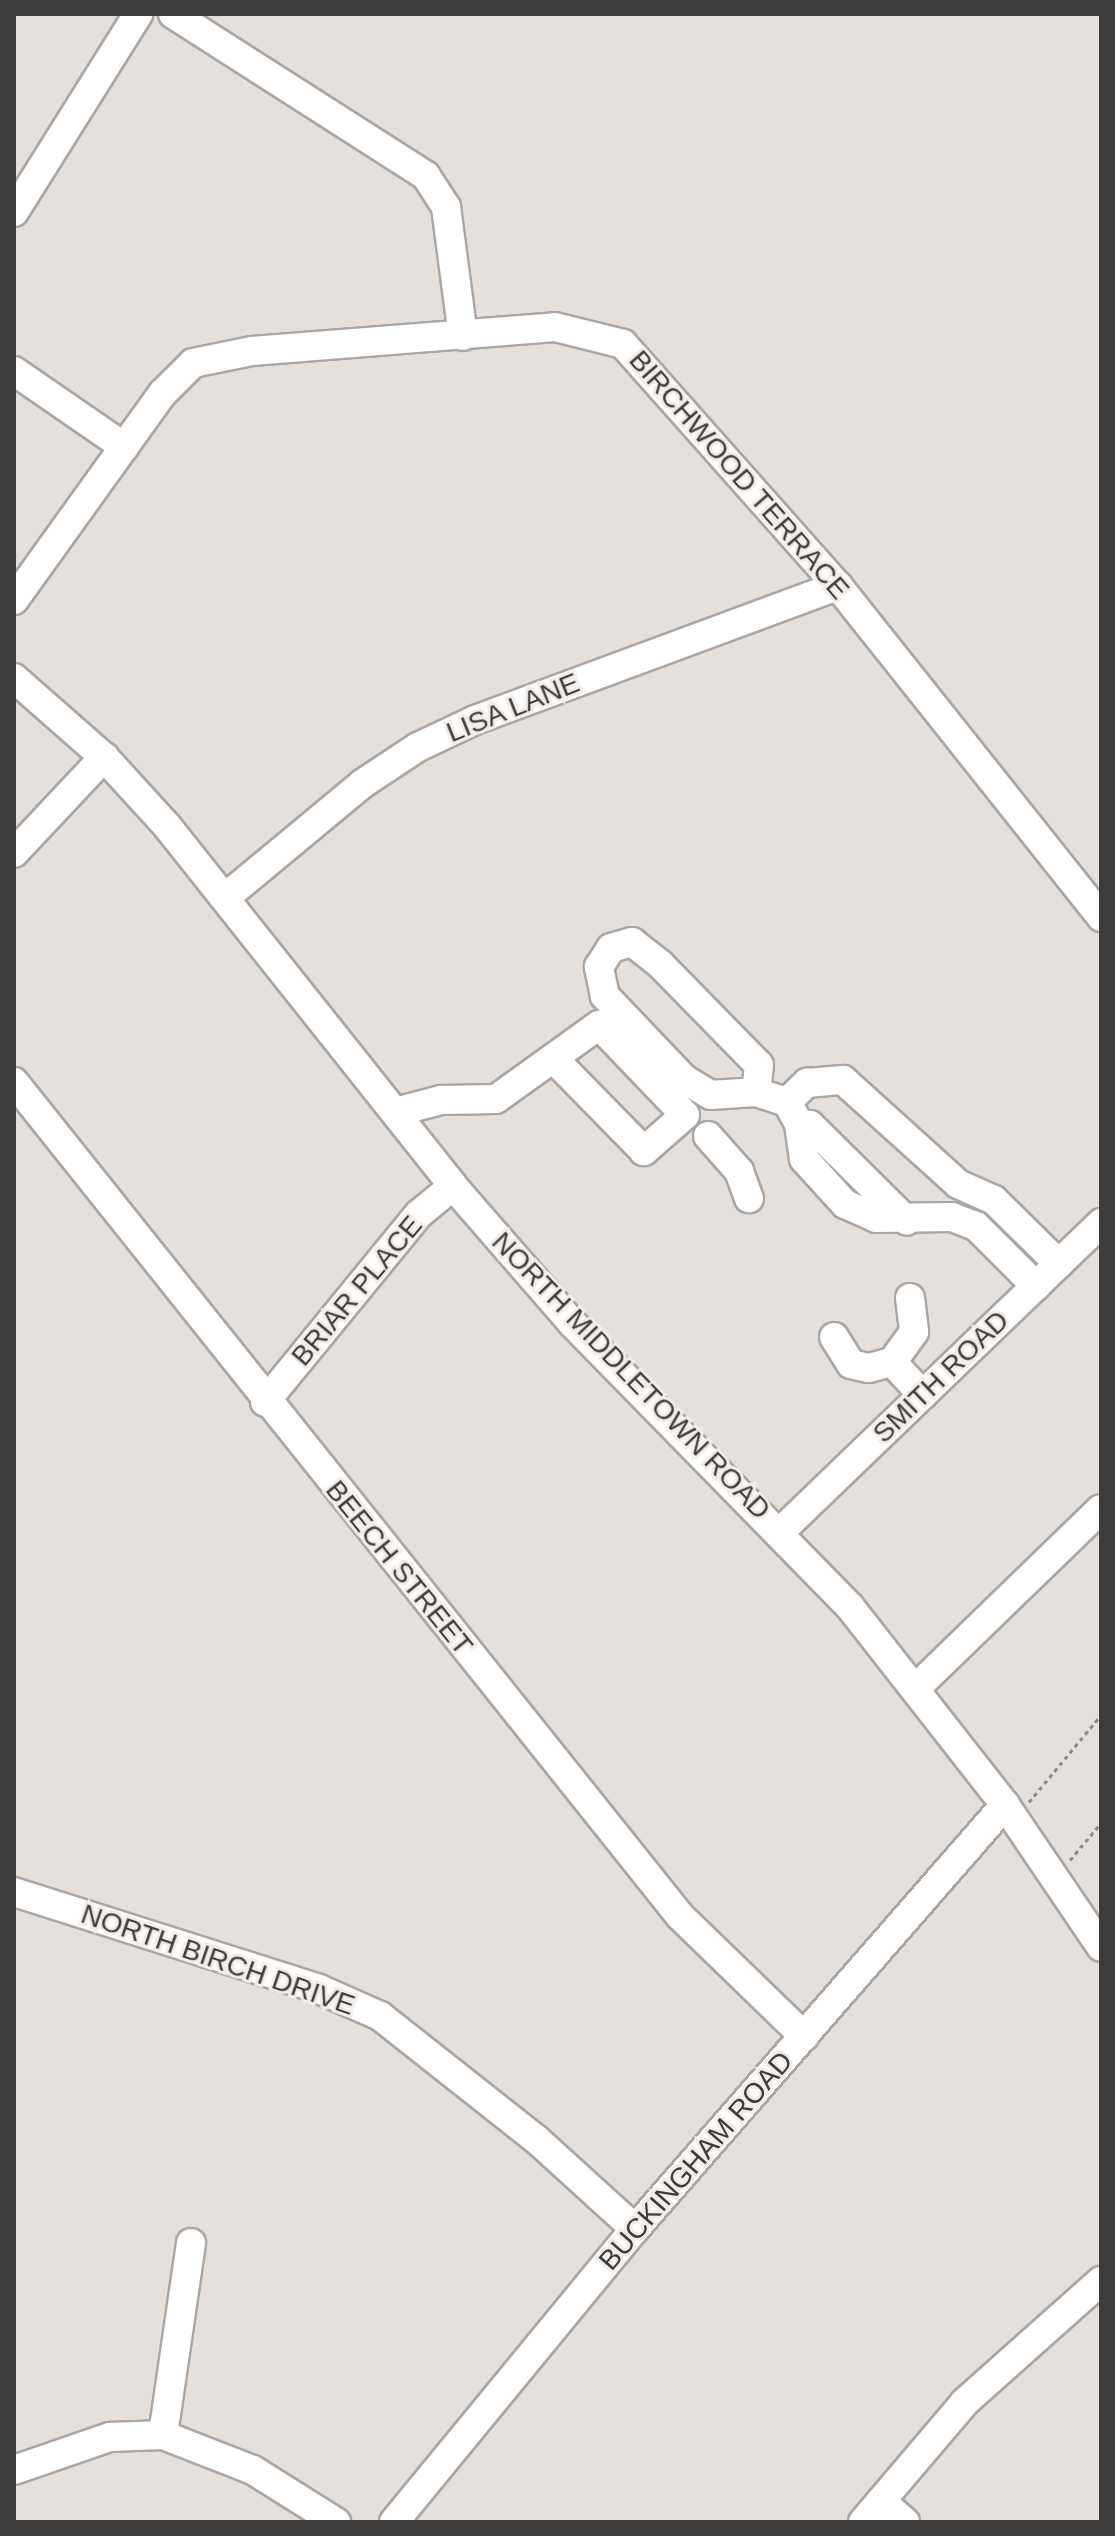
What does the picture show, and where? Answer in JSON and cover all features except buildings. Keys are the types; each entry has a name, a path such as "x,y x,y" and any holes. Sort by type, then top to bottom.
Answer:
{"street":[{"path":"14,212 138,14"},
{"path":"173,14 426,176 446,207 463,336"},
{"name":"BIRCHWOOD TERRACE","path":"14,600 124,447 193,363 252,351 555,327 623,344 838,586 1101,917"},
{"path":"14,371 124,447"},
{"name":"LISA LANE","path":"226,897 362,784 418,747 475,720 838,586"},
{"name":"NORTH MIDDLETOWN ROAD","path":"14,678 104,757 226,897 453,1186 572,1323 780,1532 1017,1804 1097,1931"},
{"path":"14,853 104,757"},
{"path":"756,1092 759,1065 660,964 632,942 611,948 599,967 605,996 684,1079 711,1095 756,1092 793,1113 810,1125 907,1221 952,1217 976,1226 1036,1286"},
{"path":"395,1112 441,1100 496,1099 555,1060 599,1025 649,1073 739,1171 749,1198"},
{"path":"555,1060 644,1151 697,1128"},
{"path":"649,1073 684,1079"},
{"path":"793,1113 807,1083 843,1080 958,1184 994,1200 1059,1264"},
{"name":"BEECH STREET","path":"14,1082 265,1402 680,1916 804,2036"},
{"path":"952,1217 958,1184"},
{"name":"BRIAR PLACE","path":"265,1402 419,1214 453,1186"},
{"name":"SMITH ROAD","path":"780,1532 1101,1223"},
{"path":"834,1337 851,1364 869,1368 892,1362 914,1332 910,1298"},
{"path":"892,1362 923,1395"},
{"path":"916,1688 1101,1509"},
{"name":"BUCKINGHAM ROAD","path":"394,2522 635,2229 804,2036 1017,1804"},
{"name":"NORTH BIRCH DRIVE","path":"14,1892 319,1989 380,2016 536,2139 635,2229"},
{"path":"163,2435 191,2243"},
{"path":"905,2522 872,2512 965,2402 1101,2281"},
{"path":"14,2470 110,2437 163,2435 253,2470 336,2522"}],"path":[{"path":"1017,1804 1101,1715"},
{"path":"1070,1860 1101,1823"}]}
